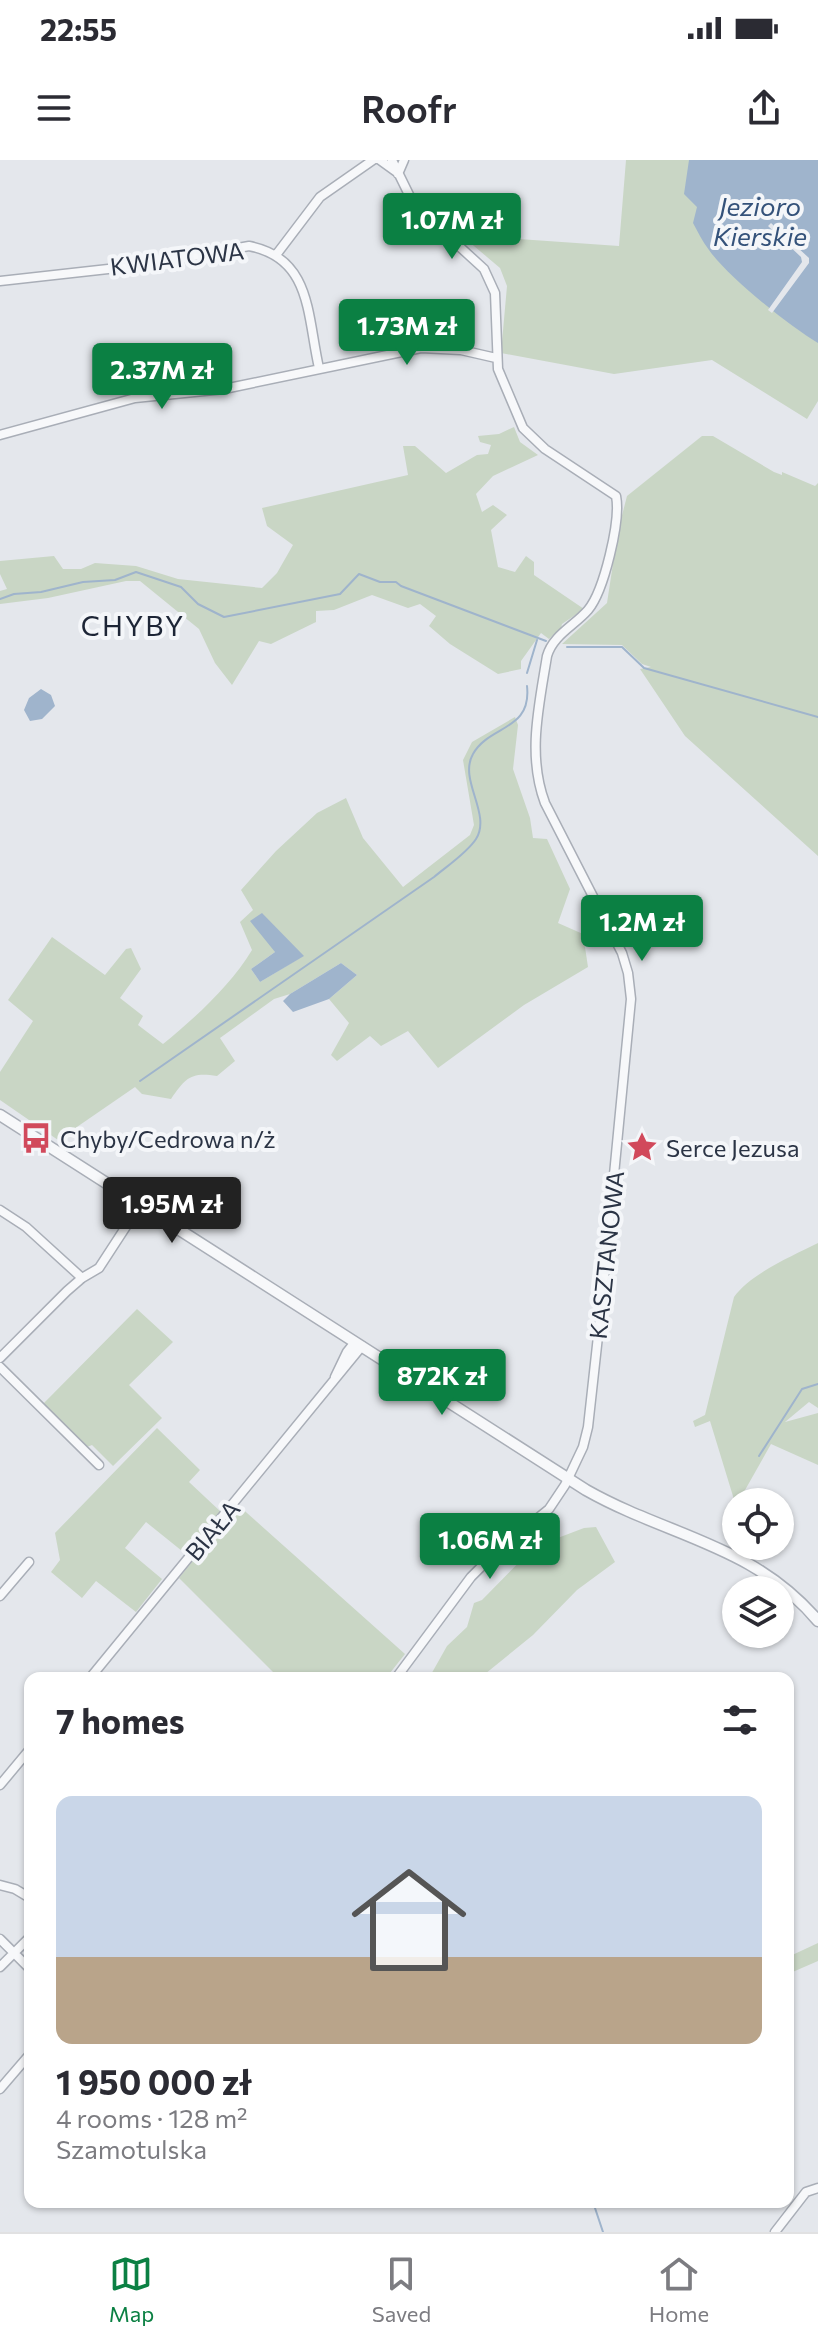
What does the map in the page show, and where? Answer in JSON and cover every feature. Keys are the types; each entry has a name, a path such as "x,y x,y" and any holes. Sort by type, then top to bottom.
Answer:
{"street":[{"path":"276,255 320,197 373,160"},
{"path":"380,160 398,174"},
{"path":"0,435 135,398 224,389 421,348 461,350 496,358 497,310 490,278 414,205 392,160"},
{"path":"398,174 404,160"},
{"name":"KWIATOWA","path":"0,281 103,267 144,265 249,246 276,255 299,278 319,368"},
{"name":"KASZTANOWA","path":"400,1672 471,1577 496,1552 540,1518 568,1479 581,1453 588,1427 631,999 622,953 545,803 535,765 535,743 547,656 553,643 588,609 601,589 617,511 616,496 545,449 523,428 496,358"},
{"path":"0,1115 568,1479 632,1514 717,1546 746,1561 779,1583 818,1621"},
{"path":"0,1358 82,1278 99,1268 140,1205"},
{"path":"0,1210 26,1227 82,1278"},
{"name":"BIAŁA","path":"95,1672 333,1382 359,1344"},
{"path":"0,1367 99,1465"},
{"path":"0,1596 29,1562"},
{"path":"0,1785 24,1756"},
{"path":"0,1767 9,1774"},
{"path":"0,1885 24,1894"},
{"path":"0,1939 24,1963"},
{"path":"0,1967 24,1943"},
{"path":"0,2089 24,2061"},
{"path":"794,2207 806,2192 818,2188"},
{"path":"775,2232 794,2208"}],"green space":[{"path":"626,160 713,160 818,324 818,401 807,419 712,360 614,374 501,353 507,286 500,268 461,235 619,246"},
{"path":"514,427 520,442 538,455 493,476 476,494 482,512 493,505 507,515 491,530 498,567 515,572 526,556 534,562 534,575 584,609 562,624 549,639 541,633 521,661 521,669 498,674 450,644 429,626 436,616 420,604 408,608 372,595 334,610 316,611 316,622 271,644 259,641 232,685 215,663 199,629 140,581 0,604 0,591 7,589 0,574 0,561 54,556 63,569 81,569 95,563 136,566 178,579 262,588 277,573 293,545 267,526 262,508 408,475 403,446 415,446 446,473 477,455 488,454 491,445 480,442 478,436 499,434"},
{"path":"702,436 713,436 774,472 782,475 782,472 815,486 818,483 818,856 685,736 640,669 651,667 642,664 622,645 562,644 607,603 618,531 627,496"},
{"path":"515,717 518,725 513,769 530,818 533,838 547,839 570,889 558,923 583,934 588,967 524,1005 438,1068 408,1031 381,1046 370,1036 337,1061 331,1055 349,1023 329,999 357,975 341,963 290,994 274,999 220,1038 235,1061 217,1076 190,1078 171,1099 142,1094 135,1087 58,1140 0,1100 0,1072 33,1021 8,1000 52,937 105,975 126,949 131,948 141,969 120,998 143,1016 138,1025 163,1044 212,1000 252,950 240,922 253,910 241,890 276,851 317,813 346,798 363,838 403,887 470,835 474,825 463,760 472,742","holes":["262,914 303,956 260,982 251,969 275,952"]},
{"path":"818,1243 818,1408 809,1402 785,1422 818,1413 818,1465 771,1444 746,1488 730,1488 710,1421 695,1427 693,1421 705,1415 734,1297 750,1281"},
{"path":"137,1309 173,1342 129,1385 162,1418 113,1466 92,1445 87,1447 42,1405"},
{"path":"157,1428 200,1470 189,1482 221,1512 187,1555 146,1522 125,1548 162,1579 136,1612 96,1581 82,1598 51,1572 60,1560 55,1533"},
{"path":"238,1505 405,1654 391,1672 273,1672 179,1578"},
{"path":"596,1527 615,1562 577,1590 533,1635 487,1672 432,1672 447,1646 467,1627 474,1603 482,1600 534,1547 584,1528"},
{"path":"818,1943 818,1961 794,1971 794,1954"}],"water":[{"name":"Jezioro Kierskie","path":"689,160 818,160 818,343 744,287 707,247 693,223 697,207 684,194"},
{"path":"41,689 51,695 55,706 42,719 30,721 24,710 29,698"},
{"path":"262,913 304,956 260,982 251,969 275,952 250,921"},
{"path":"341,963 357,975 329,999 293,1012 283,1001 290,994"}],"pier":[{"path":"771,223 809,258 809,263 772,313 768,310 802,262 801,257 768,226"}],"waterway":[{"path":"0,599 83,582 115,580 136,572 181,587 198,604 224,617 340,594 359,574 380,582 396,582 546,641"},
{"path":"527,673 537,640"},
{"path":"567,647 622,647 644,668 818,717"},
{"path":"140,1081 434,877 467,849 480,829 469,764 480,745 523,712 527,686"},
{"path":"759,1456 802,1389 818,1384"},
{"path":"595,2208 603,2232"}],"place":[{"name":"Chyby/Cedrowa n/ż","path":"36,1138"},
{"name":"Serce Jezusa","path":"642,1147"}],"district":[{"name":"CHYBY","path":"133,625"}]}
